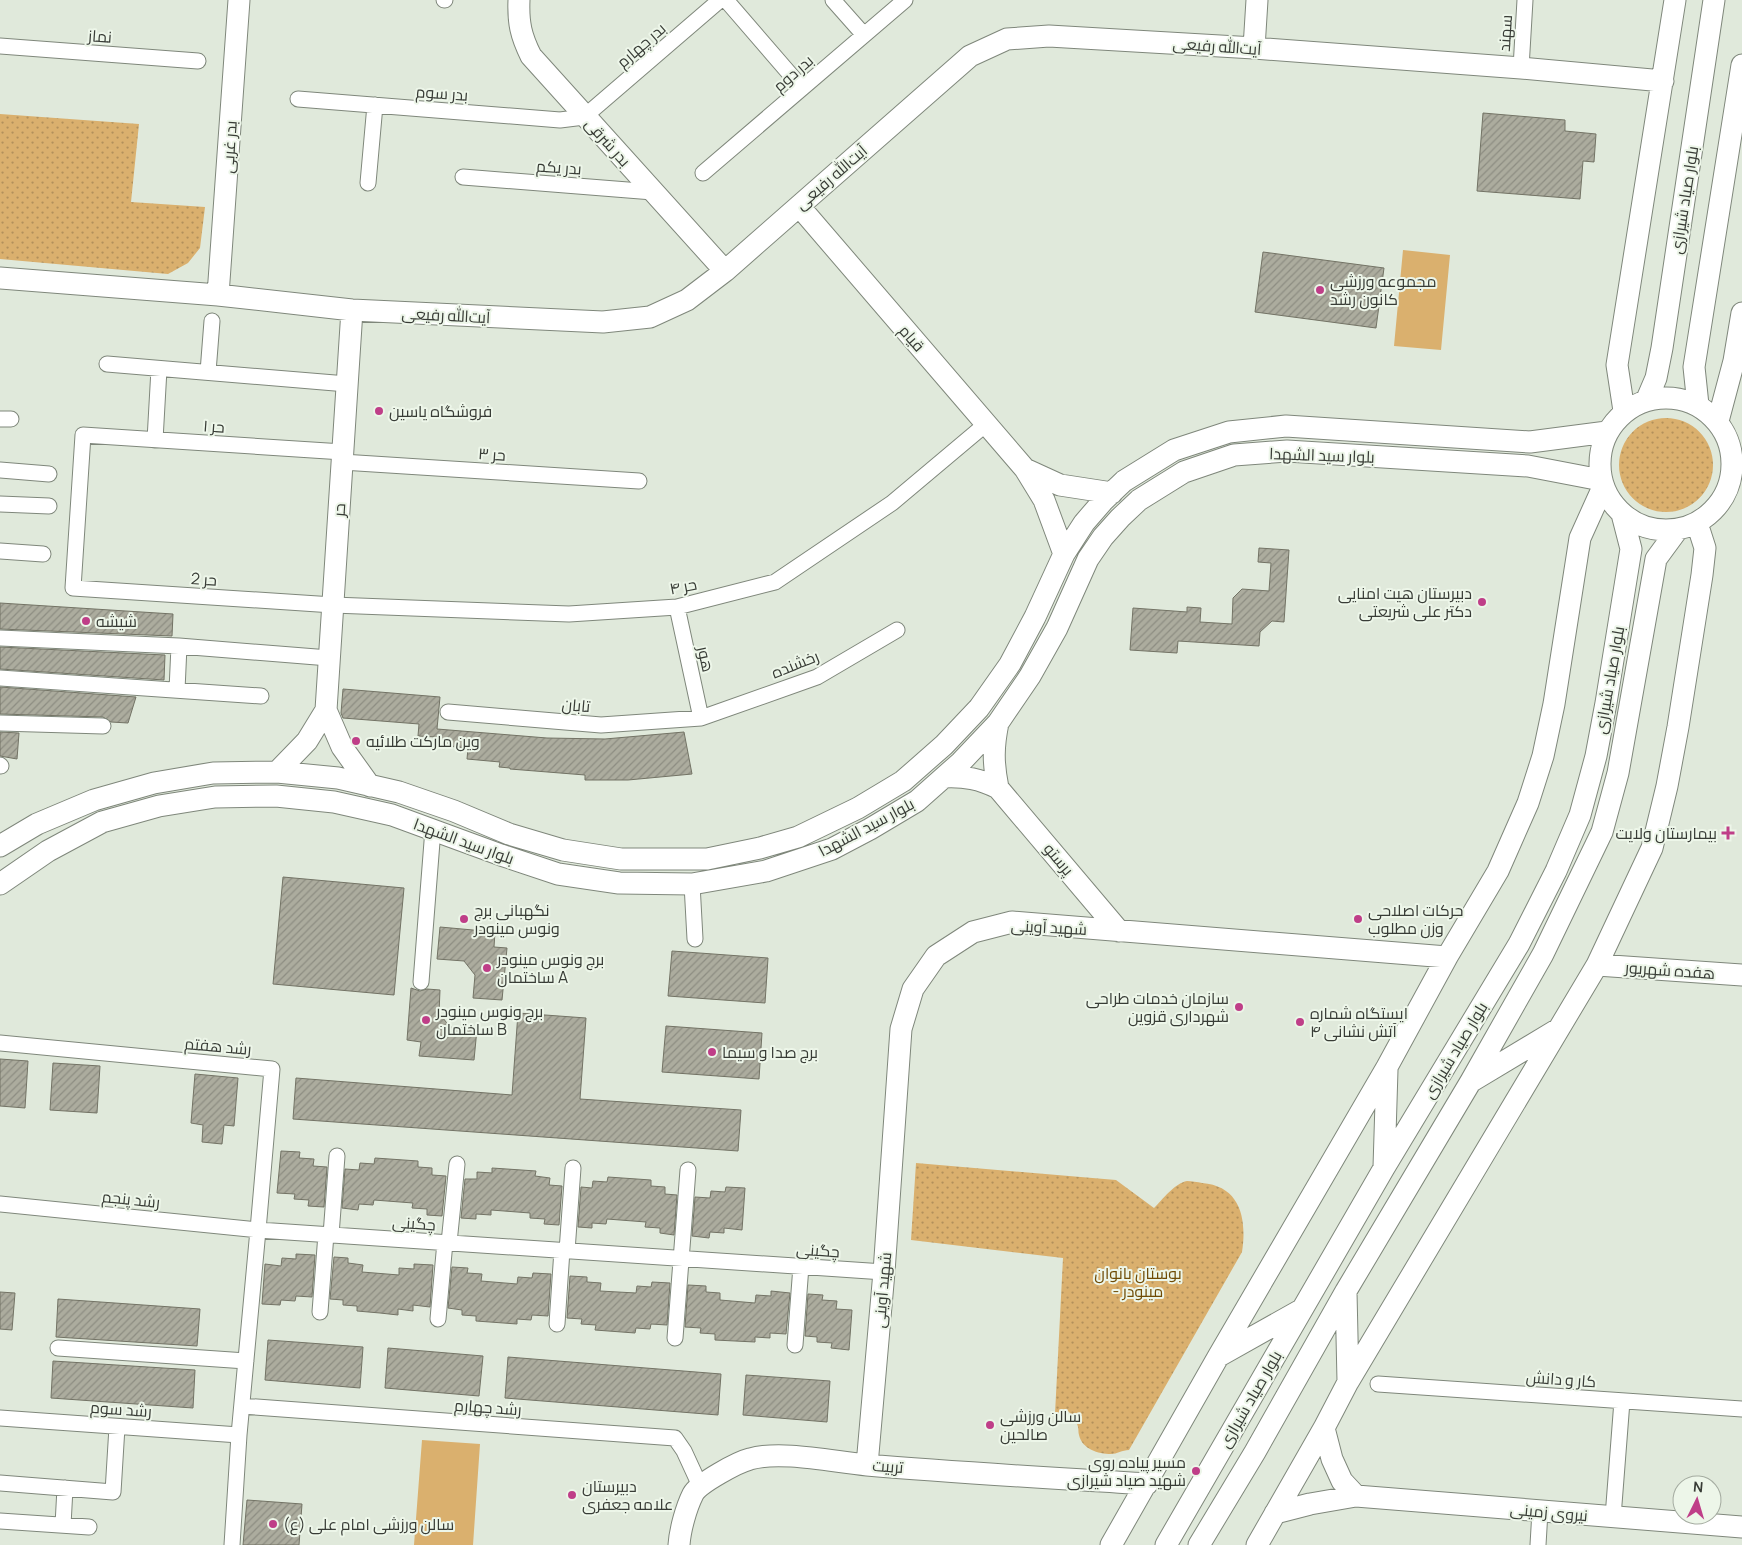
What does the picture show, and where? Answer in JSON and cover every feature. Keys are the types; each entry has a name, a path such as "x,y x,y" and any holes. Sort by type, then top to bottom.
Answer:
{"street":[{"name":"بدر غربی","path":"218,295 239,0"},
{"name":"بدر شرقی","path":"519,0 518,17 522,39 531,56 584,117 725,271"},
{"name":"بدر چهارم","path":"584,117 720,0"},
{"path":"726,0 802,88"},
{"path":"833,0 864,35"},
{"name":"بدر دوم","path":"703,173 905,0"},
{"path":"1254,48 1257,0"},
{"name":"سهند","path":"1521,68 1525,0"},
{"path":"1624,411 1616,365 1675,0"},
{"name":"بلوار صیاد شیرازی","path":"1647,399 1656,378 1662,348 1714,0"},
{"name":"آیت‌الله رفیعی","path":"0,278 218,295 352,310 603,322 650,317 687,300 725,271 970,56 1007,39 1049,36 1254,48 1521,68 1663,81"},
{"name":"نماز","path":"0,46 198,61"},
{"path":"1698,405 1694,367 1742,65"},
{"name":"بدر سوم","path":"298,99 560,120 584,117"},
{"path":"368,183 375,105"},
{"name":"بدر یکم","path":"462,178 653,192"},
{"name":"قیام","path":"799,206 1024,470 1044,500 1064,554"},
{"name":"حر","path":"352,310 326,710 342,746 370,786"},
{"path":"1718,421 1734,361 1742,314"},
{"path":"208,372 212,321"},
{"path":"107,364 347,384"},
{"path":"155,440 159,369"},
{"path":"1673,397 1698,405 1718,421 1736,446 1733,470 1734,494 1711,512 1688,526 1658,530 1639,524 1622,514 1611,501 1602,483 1600,455 1607,432 1624,411 1647,399 1673,397"},
{"name":"حر ۴","path":"333,605 569,614 677,607 775,582 892,503 986,424"},
{"name":"بلوار سید الشهدا","path":"0,846 37,824 94,800 154,783 213,773 277,772 338,778 399,792 454,811 508,834 563,850 621,859 707,859 798,837 858,808 903,781 944,745 979,708 1010,664 1035,617 1064,554 1084,523 1124,481 1174,450 1229,432 1286,426 1530,442 1607,432"},
{"name":"حر ۱","path":"73,588 83,435 342,457"},
{"name":"بلوار سید الشهدا","path":"0,884 48,851 102,822 159,806 216,797 276,796 334,802 392,815 558,874 619,883 686,883 766,871 832,849 917,800 961,762 998,723 1030,676 1057,628 1088,559 1103,537 1139,500 1184,472 1234,455 1287,450 1528,466 1602,483"},
{"name":"حر ۳","path":"342,457 639,481"},
{"path":"0,470 49,474"},
{"name":"قیام","path":"1024,470 1060,485 1112,493"},
{"path":"1111,1545 1498,871 1528,803 1543,756 1554,704 1580,538 1602,483"},
{"path":"0,504 48,506"},
{"name":"بلوار صیاد شیرازی","path":"1166,1545 1384,1168 1519,944 1556,871 1580,815 1596,756 1631,549 1622,514"},
{"path":"1257,1545 1348,1382 1597,965 1652,848 1667,786 1678,727 1706,548 1688,526"},
{"name":"بلوار صیاد شیرازی","path":"1199,1545 1346,1291 1471,1081 1543,954 1602,832 1618,773 1656,559 1688,526"},
{"path":"0,551 43,554"},
{"name":"حر 2","path":"73,588 333,605"},
{"name":"هور","path":"677,607 701,718"},
{"name":"رخشنده","path":"701,718 817,677 897,630"},
{"path":"0,638 180,646 329,658"},
{"path":"177,690 180,646"},
{"path":"0,678 261,696"},
{"name":"حر","path":"277,772 307,741 326,710"},
{"name":"تابان","path":"448,712 601,725 701,718"},
{"path":"0,723 103,726"},
{"path":"998,723 994,744 994,766 998,788"},
{"name":"پرستو","path":"944,776 963,776 981,780 998,788 1119,931"},
{"path":"421,982 433,830"},
{"path":"729,854 722,861 720,868 725,875 736,877"},
{"path":"676,859 687,863 691,870 686,883 695,939"},
{"name":"شهید آوینی","path":"867,1465 884,1272 901,1029 913,989 936,956 973,932 1012,922 1448,957"},
{"name":"هفده شهریور","path":"1597,965 1742,975"},
{"path":"1471,1081 1558,1030"},
{"name":"رشد هفتم","path":"0,1043 272,1069 258,1230"},
{"path":"1384,1168 1387,1067"},
{"path":"320,1312 337,1156"},
{"path":"438,1319 456,1164"},
{"path":"557,1324 573,1168"},
{"path":"674,1338 688,1170"},
{"name":"رشد پنجم","path":"0,1204 258,1230"},
{"path":"232,1545 239,1435 258,1230"},
{"name":"چگینی","path":"258,1230 884,1272"},
{"path":"795,1345 801,1266"},
{"path":"1346,1291 1348,1382"},
{"path":"1218,1357 1301,1310"},
{"path":"58,1348 246,1361"},
{"name":"کار و دانش","path":"1378,1384 1742,1409"},
{"path":"1613,1517 1622,1401"},
{"name":"رشد چهارم","path":"242,1406 675,1438 684,1451 701,1488"},
{"name":"رشد سوم","path":"0,1418 239,1435"},
{"path":"0,1484 113,1492 116,1426"},
{"path":"1324,1428 1332,1460 1342,1481 1356,1496"},
{"name":"تربیت","path":"679,1545 680,1533 694,1492 713,1477 730,1468 749,1459 769,1455 867,1465 1146,1484"},
{"path":"63,1525 65,1488"},
{"name":"نیروی زمینی","path":"1276,1514 1331,1500 1356,1496 1742,1527"},
{"path":"1538,1545 1540,1511"},
{"path":"0,1521 89,1526"}],"green space":[{"path":"0,114 139,124 131,202 205,207 200,248 188,263 168,274 0,259"},
{"path":"1403,250 1450,255 1441,350 1394,346"},
{"path":"1657,418 1675,418 1700,431 1710,447 1713,465 1710,483 1700,499 1675,512 1657,512 1632,499 1619,474 1619,456 1632,431"},
{"name":"بوستان بانوان - مینودر","path":"916,1163 1116,1180 1154,1208 1173,1188 1187,1181 1215,1186 1233,1198 1242,1217 1242,1252 1129,1450 1111,1454 1091,1450 1083,1444 1076,1422 1068,1411 1055,1414 1063,1258 911,1240"},
{"path":"422,1440 480,1444 473,1545 414,1545"}],"building":[{"path":"1483,113 1565,120 1565,131 1596,134 1594,162 1583,161 1580,199 1477,191"},
{"name":"مجموعه ورزشی کانون رشد","path":"1263,252 1384,268 1376,328 1255,312"},
{"path":"1259,548 1289,550 1284,622 1272,621 1260,632 1259,646 1178,641 1177,653 1130,650 1133,608 1187,612 1187,607 1201,608 1200,622 1232,624 1233,598 1242,589 1269,591 1271,563 1258,562"},
{"name":"شیشه","path":"0,603 173,614 172,636 0,629"},
{"path":"0,647 165,655 164,680 0,669"},
{"path":"0,687 136,697 128,723 111,722 103,717 0,714"},
{"path":"343,689 440,697 437,729 547,738 605,739 684,732 692,774 628,780 585,780 585,775 499,767 500,762 467,759 468,748 436,745 437,737 418,736 419,724 343,718 341,713"},
{"path":"0,732 19,733 17,759 0,756"},
{"path":"283,877 404,888 394,995 273,984"},
{"name":"برج ونوس مینودر ساختمان A","path":"440,927 495,932 494,947 507,948 502,1000 473,998 475,975 464,961 437,959"},
{"name":"برج صدا و سیما","path":"672,951 768,958 765,1003 668,996"},
{"name":"برج ونوس مینودر ساختمان B","path":"411,988 420,991 427,989 440,990 439,1013 450,1027 477,1029 474,1060 419,1056 421,1042 407,1040"},
{"path":"518,1013 586,1018 580,1099 741,1110 738,1151 293,1119 296,1078 512,1095"},
{"name":"برج صدا و سیما","path":"666,1026 762,1033 759,1079 662,1072"},
{"path":"0,1059 28,1061 25,1108 0,1106"},
{"path":"53,1063 100,1066 97,1113 50,1110"},
{"path":"195,1074 238,1078 234,1126 224,1125 222,1144 202,1142 203,1125 191,1123"},
{"path":"281,1151 300,1152 299,1158 314,1159 313,1166 327,1167 324,1207 308,1206 309,1200 294,1199 295,1194 277,1193"},
{"path":"375,1158 418,1161 418,1167 432,1168 432,1175 446,1176 442,1216 427,1215 427,1209 412,1208 413,1203 374,1200 373,1205 359,1204 358,1210 342,1208 345,1169 359,1170 360,1163 374,1164"},
{"path":"492,1168 536,1171 535,1176 550,1178 549,1185 562,1186 559,1225 544,1224 545,1219 530,1218 530,1213 491,1210 491,1215 476,1214 476,1219 461,1218 465,1179 477,1179 477,1172 492,1173"},
{"path":"608,1177 651,1180 651,1186 665,1187 665,1194 677,1195 674,1235 660,1233 660,1228 645,1227 646,1222 607,1219 606,1224 592,1223 592,1228 578,1227 581,1187 592,1188 593,1181 607,1182"},
{"path":"726,1187 745,1188 742,1230 724,1228 724,1233 710,1232 709,1238 692,1236 695,1197 710,1198 711,1191 725,1192"},
{"path":"296,1254 315,1255 312,1297 296,1296 295,1301 281,1300 280,1305 262,1304 265,1264 281,1266 282,1258 296,1259"},
{"path":"334,1257 348,1258 348,1263 363,1265 362,1272 399,1275 399,1268 414,1269 414,1264 433,1265 430,1307 413,1305 413,1311 398,1309 398,1315 357,1311 357,1306 343,1305 343,1300 330,1299"},
{"path":"452,1267 468,1268 467,1273 482,1274 481,1281 517,1284 518,1277 532,1278 533,1273 551,1274 548,1316 532,1315 531,1320 517,1319 517,1324 476,1321 476,1316 462,1315 462,1310 448,1308"},
{"path":"570,1276 587,1277 587,1282 601,1283 600,1291 636,1293 637,1286 651,1287 652,1282 670,1283 667,1325 651,1324 650,1329 636,1328 635,1333 595,1330 596,1325 581,1324 582,1319 567,1318"},
{"path":"688,1285 706,1286 706,1292 720,1293 720,1300 755,1303 756,1295 771,1296 771,1291 790,1293 786,1334 770,1333 770,1338 755,1337 755,1342 715,1340 715,1334 700,1333 701,1328 685,1327"},
{"path":"0,1292 15,1293 12,1330 0,1329"},
{"path":"808,1294 823,1295 822,1300 837,1301 836,1309 852,1310 849,1350 831,1348 832,1343 817,1342 817,1337 805,1336"},
{"path":"58,1299 200,1309 197,1346 56,1337"},
{"path":"268,1340 363,1347 360,1388 265,1380"},
{"path":"388,1348 483,1356 479,1396 385,1388"},
{"path":"508,1357 721,1374 718,1415 505,1398"},
{"path":"53,1361 195,1370 193,1408 51,1398"},
{"path":"746,1375 830,1381 827,1422 743,1415"},
{"name":"سالن ورزشی امام علی (ع)","path":"247,1500 302,1504 299,1545 243,1545"}],"place":[{"name":"مجموعه ورزشی کانون رشد","path":"1320,290"},
{"name":"فروشگاه یاسین","path":"379,411"},
{"name":"دبیرستان هیت امنایی دکتر علی شریعتی","path":"1482,602"},
{"name":"شیشه","path":"86,621"},
{"name":"وین مارکت طلائیه","path":"356,741"},
{"name":"بیمارستان ولایت","path":"1728,833"},
{"name":"نگهبانی برج ونوس مینودر","path":"464,919"},
{"name":"حرکات اصلاحی وزن مطلوب","path":"1358,919"},
{"name":"برج ونوس مینودر ساختمان A","path":"487,968"},
{"name":"سازمان خدمات طراحی شهرداری قزوین","path":"1239,1007"},
{"name":"برج ونوس مینودر ساختمان B","path":"426,1020"},
{"name":"ایستگاه شماره ۴ آتش نشانی","path":"1300,1022"},
{"name":"برج صدا و سیما","path":"712,1052"},
{"name":"سالن ورزشی صالحین","path":"990,1425"},
{"name":"مسیر پیاده روی شهید صیاد شیرازی","path":"1196,1471"},
{"name":"دبیرستان علامه جعفری","path":"572,1495"},
{"name":"سالن ورزشی امام علی (ع)","path":"273,1524"}]}
